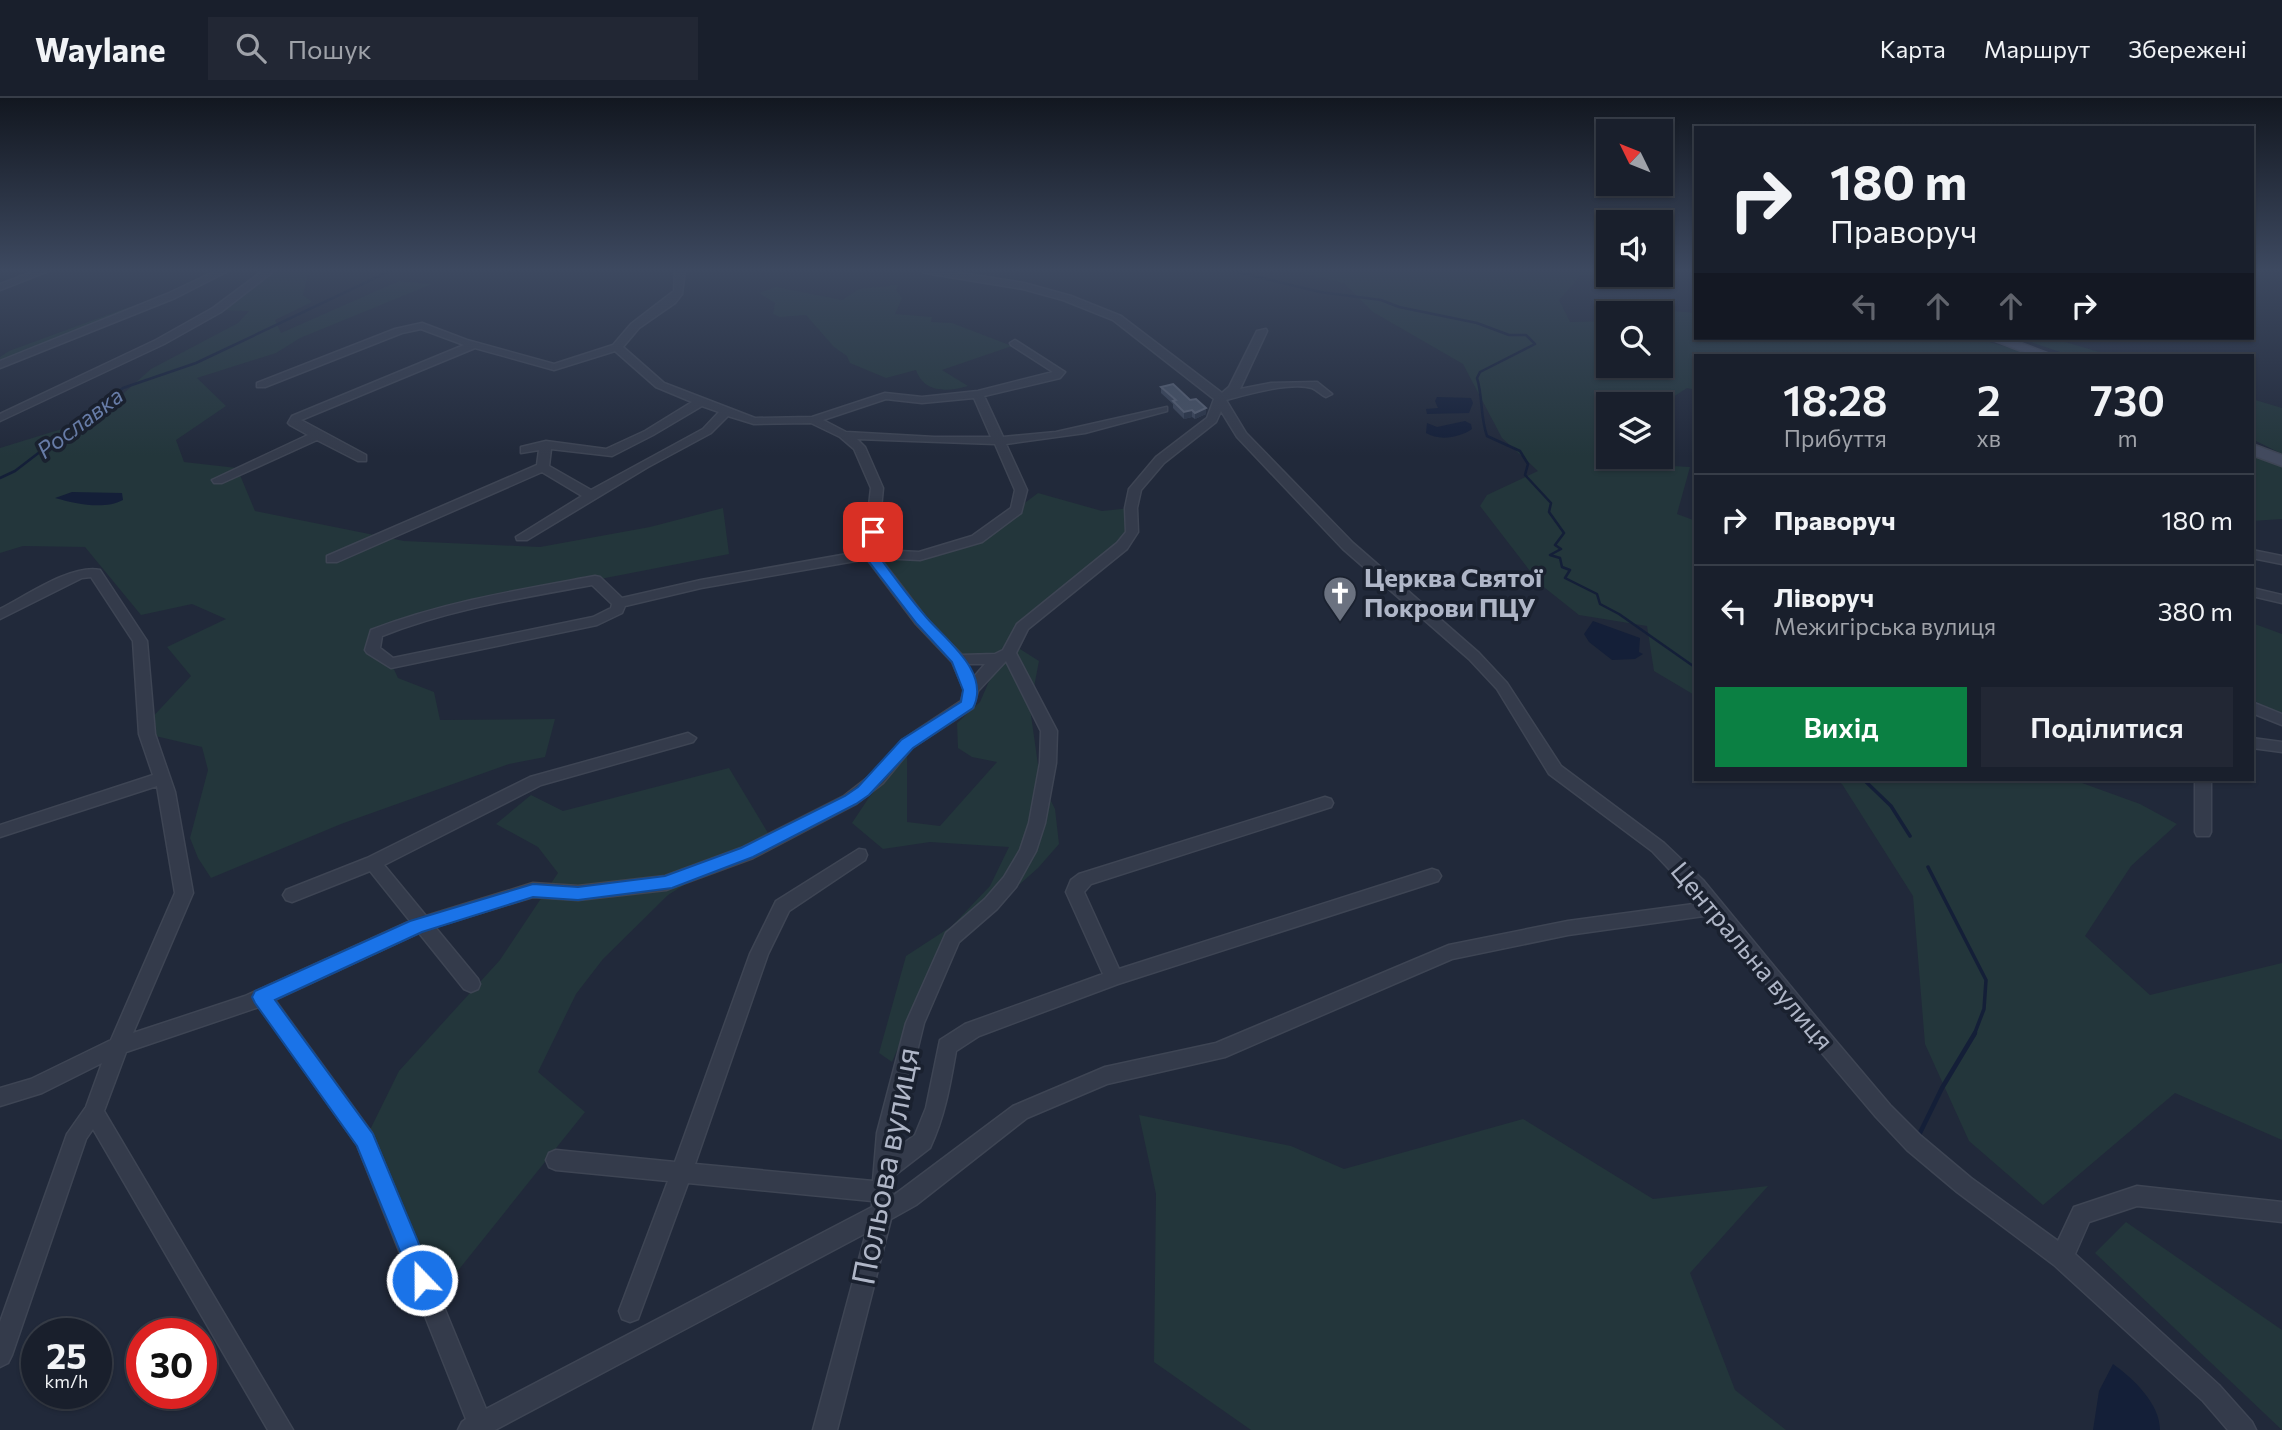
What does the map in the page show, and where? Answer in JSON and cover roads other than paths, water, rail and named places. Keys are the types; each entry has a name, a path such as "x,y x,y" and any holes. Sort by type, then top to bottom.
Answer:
{"main road":[{"path":"2000,340 2042,354"},
{"path":"2254,450 2282,461"}],"street":[{"path":"0,365 81,332"},
{"path":"0,418 178,332"},
{"path":"261,385 396,332"},
{"path":"439,332 474,345 554,367 617,347 630,332"},
{"name":"Центральна вулиця","path":"1136,332 1217,394 1241,435 1348,546 1474,656 1502,686 1555,770 1658,847 1697,885 1882,1111 1906,1135 1964,1185 2062,1257 2211,1393 2244,1430"},
{"path":"0,1097 35,1087 118,1046 262,997 425,923 533,890 578,893 666,883 747,853 850,800 864,791 907,744 968,704 971,690 1003,656 1022,627 1122,546 1132,532 1131,508 1135,489 1160,460 1212,420 1220,399 1234,389 1261,332"},
{"path":"617,347 660,385 754,421 813,420 885,396 922,400 978,394 1056,376 1060,372 1015,343"},
{"path":"362,458 294,423 296,418 474,345"},
{"path":"1220,399 1239,391 1280,384 1317,385 1326,394"},
{"path":"619,603 701,583 870,554 920,556 977,540 1017,510 1021,490 978,394"},
{"path":"525,450 546,445 608,453 649,433 701,402"},
{"path":"844,435 896,439 997,440 1083,431 1163,409"},
{"path":"522,537 644,464 707,431 726,411"},
{"path":"813,420 844,435 859,447 877,488 870,554 922,621 958,660 971,690"},
{"path":"218,480 318,435"},
{"path":"543,467 546,445"},
{"path":"543,467 592,496"},
{"path":"332,559 543,467"},
{"path":"2254,554 2282,560"},
{"path":"0,615 79,574 95,573 140,641 147,734 162,778 184,893 118,1046 94,1112 77,1134 0,1355"},
{"path":"595,580 619,603 617,610 597,621 439,654 391,663 372,650 376,633 414,617 595,580"},
{"path":"2254,592 2282,599"},
{"path":"958,660 1003,656"},
{"name":"Польова вулиця","path":"825,1430 883,1202 890,1121 915,1023 952,939 992,904 1010,882 1028,851 1037,823 1048,763 1049,731 1003,656"},
{"path":"2254,708 2282,720"},
{"path":"292,895 373,863 536,781 688,738"},
{"path":"2254,744 2282,747"},
{"path":"0,831 162,778"},
{"path":"2203,781 2203,832"},
{"path":"1114,978 1076,892 1077,885 1085,879 1152,856 1325,803"},
{"path":"630,1311 759,954 782,906 859,855"},
{"path":"373,863 425,923 471,984"},
{"path":"885,1170 923,1141 936,1108 947,1046 972,1030 1114,978 1432,876"},
{"path":"556,1160 682,1172 883,1202 909,1198 1020,1112 1105,1076 1219,1051 1448,953 1568,928 1714,908"},
{"path":"262,997 365,1140 475,1427 883,1202"},
{"path":"94,1112 281,1430"},
{"path":"2062,1257 2082,1214 2137,1196 2282,1212"}],"water":[{"path":"1437,397 1471,398 1473,403 1469,413 1427,414 1426,409 1438,408 1435,401"},
{"path":"1465,421 1471,424 1472,429 1461,435 1443,438 1426,433 1427,423 1437,427"},
{"path":"72,492 122,493 123,500 99,505 55,498"},
{"path":"1593,621 1640,638 1639,652 1643,654 1635,659 1612,660 1589,642 1584,634"},
{"path":"2113,1364 2137,1385 2151,1402 2159,1420 2160,1430 2093,1430 2099,1391"}],"waterway":[{"name":"Рославка","path":"0,478 15,471 123,388 196,363 261,332"},
{"path":"1501,332 1526,335 1535,344 1480,372 1477,378 1483,422 1487,436 1520,451 1528,464 1525,475 1551,503 1549,512 1564,533 1555,545 1561,549 1550,555 1560,558 1562,567 1570,570 1565,578 1597,594 1600,604 1619,614 1694,667"},
{"path":"1865,781 1891,806 1910,836"},
{"path":"1928,867 1986,980 1984,1009 1974,1034"},
{"path":"1918,1137 1942,1088 1974,1034"}],"place":[{"name":"Церква Святої Покрови ПЦУ","path":"1340,623"}]}
